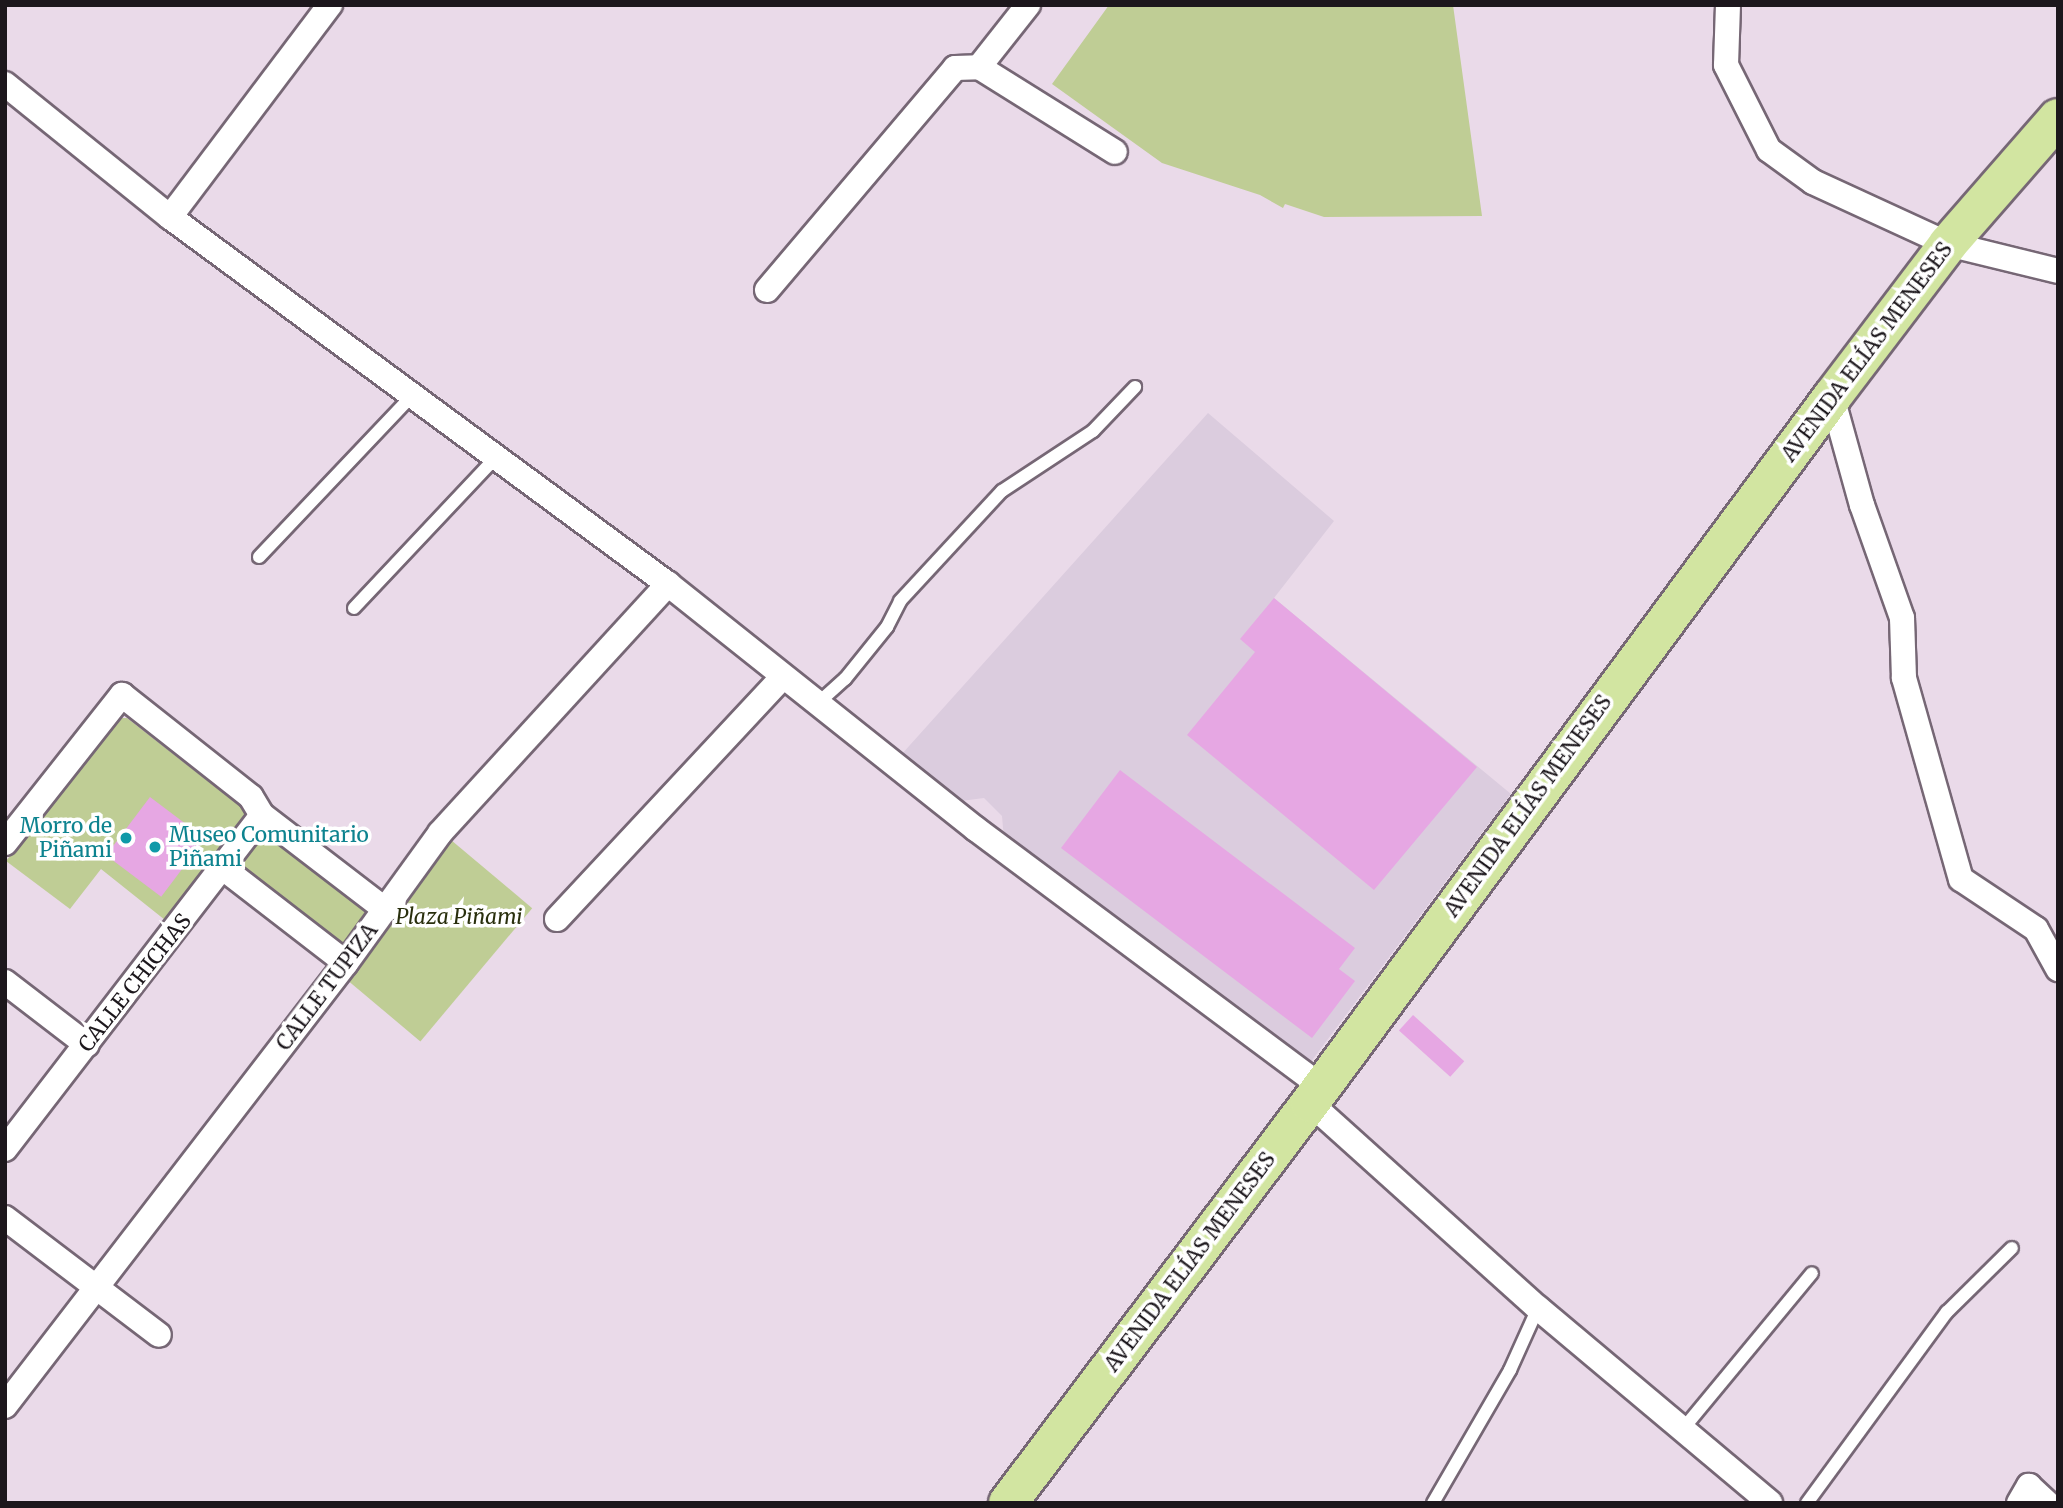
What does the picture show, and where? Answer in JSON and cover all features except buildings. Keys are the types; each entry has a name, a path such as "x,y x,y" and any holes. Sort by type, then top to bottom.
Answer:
{"main road":[{"name":"AVENIDA ELÍAS MENESES","path":"1008,1503 1316,1095 1832,397 1948,244 2058,118"}],"street":[{"path":"170,218 330,5"},
{"path":"979,67 1028,5"},
{"path":"1728,5 1726,65 1769,150 1813,182 1948,244 2058,271"},
{"path":"767,290 955,68 979,67 1115,152"},
{"path":"5,84 170,218 668,584 817,705 1316,1095 1538,1308 1770,1503"},
{"path":"1832,397 1862,505 1902,618 1905,678 1961,879 2036,929 2058,969"},
{"name":"CALLE TUPIZA","path":"5,1406 346,963 440,833 668,584"},
{"path":"557,919 783,677"},
{"path":"5,843 122,695 251,797 262,815 386,910"},
{"name":"CALLE CHICHAS","path":"5,1149 262,815"},
{"path":"223,868 346,963"},
{"path":"5,982 87,1045"},
{"path":"5,1217 159,1335"},
{"path":"2019,1503 2029,1486 2047,1503"}],"lane":[{"path":"817,705 845,680 887,627 900,601 1002,491 1093,432 1135,387"},
{"path":"258,558 412,396"},
{"path":"354,608 497,456"},
{"path":"1807,1503 1947,1312 2012,1248"},
{"path":"1683,1429 1812,1273"},
{"path":"1433,1503 1510,1370 1538,1308"}],"shaded area":[{"path":"1208,413 1334,521 1274,598 1511,794 1310,1063 1004,839 1002,816 984,798 961,801 901,755"}],"green space":[{"path":"1109,5 1453,5 1482,216 1324,217 1285,204 1283,208 1260,195 1162,163 1052,84"},
{"name":"Morro de Piñami","path":"119,718 127,718 245,810 246,815 165,920 101,869 70,909 6,861"},
{"name":"Plaza Piñami","path":"266,833 369,910 344,946 338,946 242,874 241,860"},
{"name":"Plaza Piñami","path":"451,840 532,908 420,1041 339,973"}],"place":[{"name":"Morro de Piñami","path":"126,838"},
{"name":"Museo Comunitario Piñami","path":"155,847"}]}
